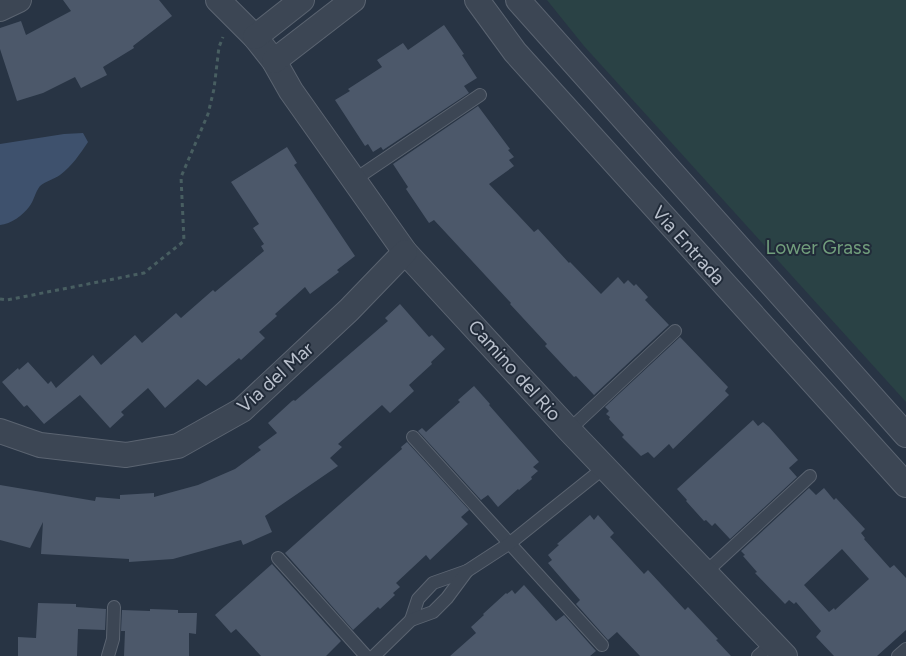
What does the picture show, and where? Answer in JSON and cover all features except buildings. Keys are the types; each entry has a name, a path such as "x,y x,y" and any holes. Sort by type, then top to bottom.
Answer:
{"street":[{"path":"0,9 19,0"},
{"path":"254,37 302,0"},
{"path":"274,61 353,0"},
{"name":"Via Entrada","path":"477,0 522,59 906,485"},
{"name":"Via Entrada","path":"518,0 906,435"},
{"name":"Camino del Rio","path":"226,8 274,61 291,91 405,252 569,430 706,572 772,652"},
{"name":"Via del Mar","path":"0,431 40,445 126,455 178,446 242,410 349,310 405,252"}],"lane":[{"path":"354,180 480,95"},
{"path":"569,430 675,331"},
{"path":"413,437 602,645"},
{"path":"411,620 418,599 433,584 466,571 510,543 605,467"},
{"path":"706,572 810,476"},
{"path":"278,558 366,656"},
{"path":"374,656 411,620 433,612 447,598 466,571"},
{"path":"108,656 114,640 114,607"},
{"path":"898,656 906,649"}],"path":[{"path":"0,299 7,300 144,273 184,241 181,177 208,114 214,89 226,8"}],"green space":[{"name":"Lower Grass","path":"547,0 906,0 906,402 584,46"}],"water":[{"path":"83,133 88,142 72,164 60,175 40,186 31,205 20,216 0,225 0,144 64,134"}]}
